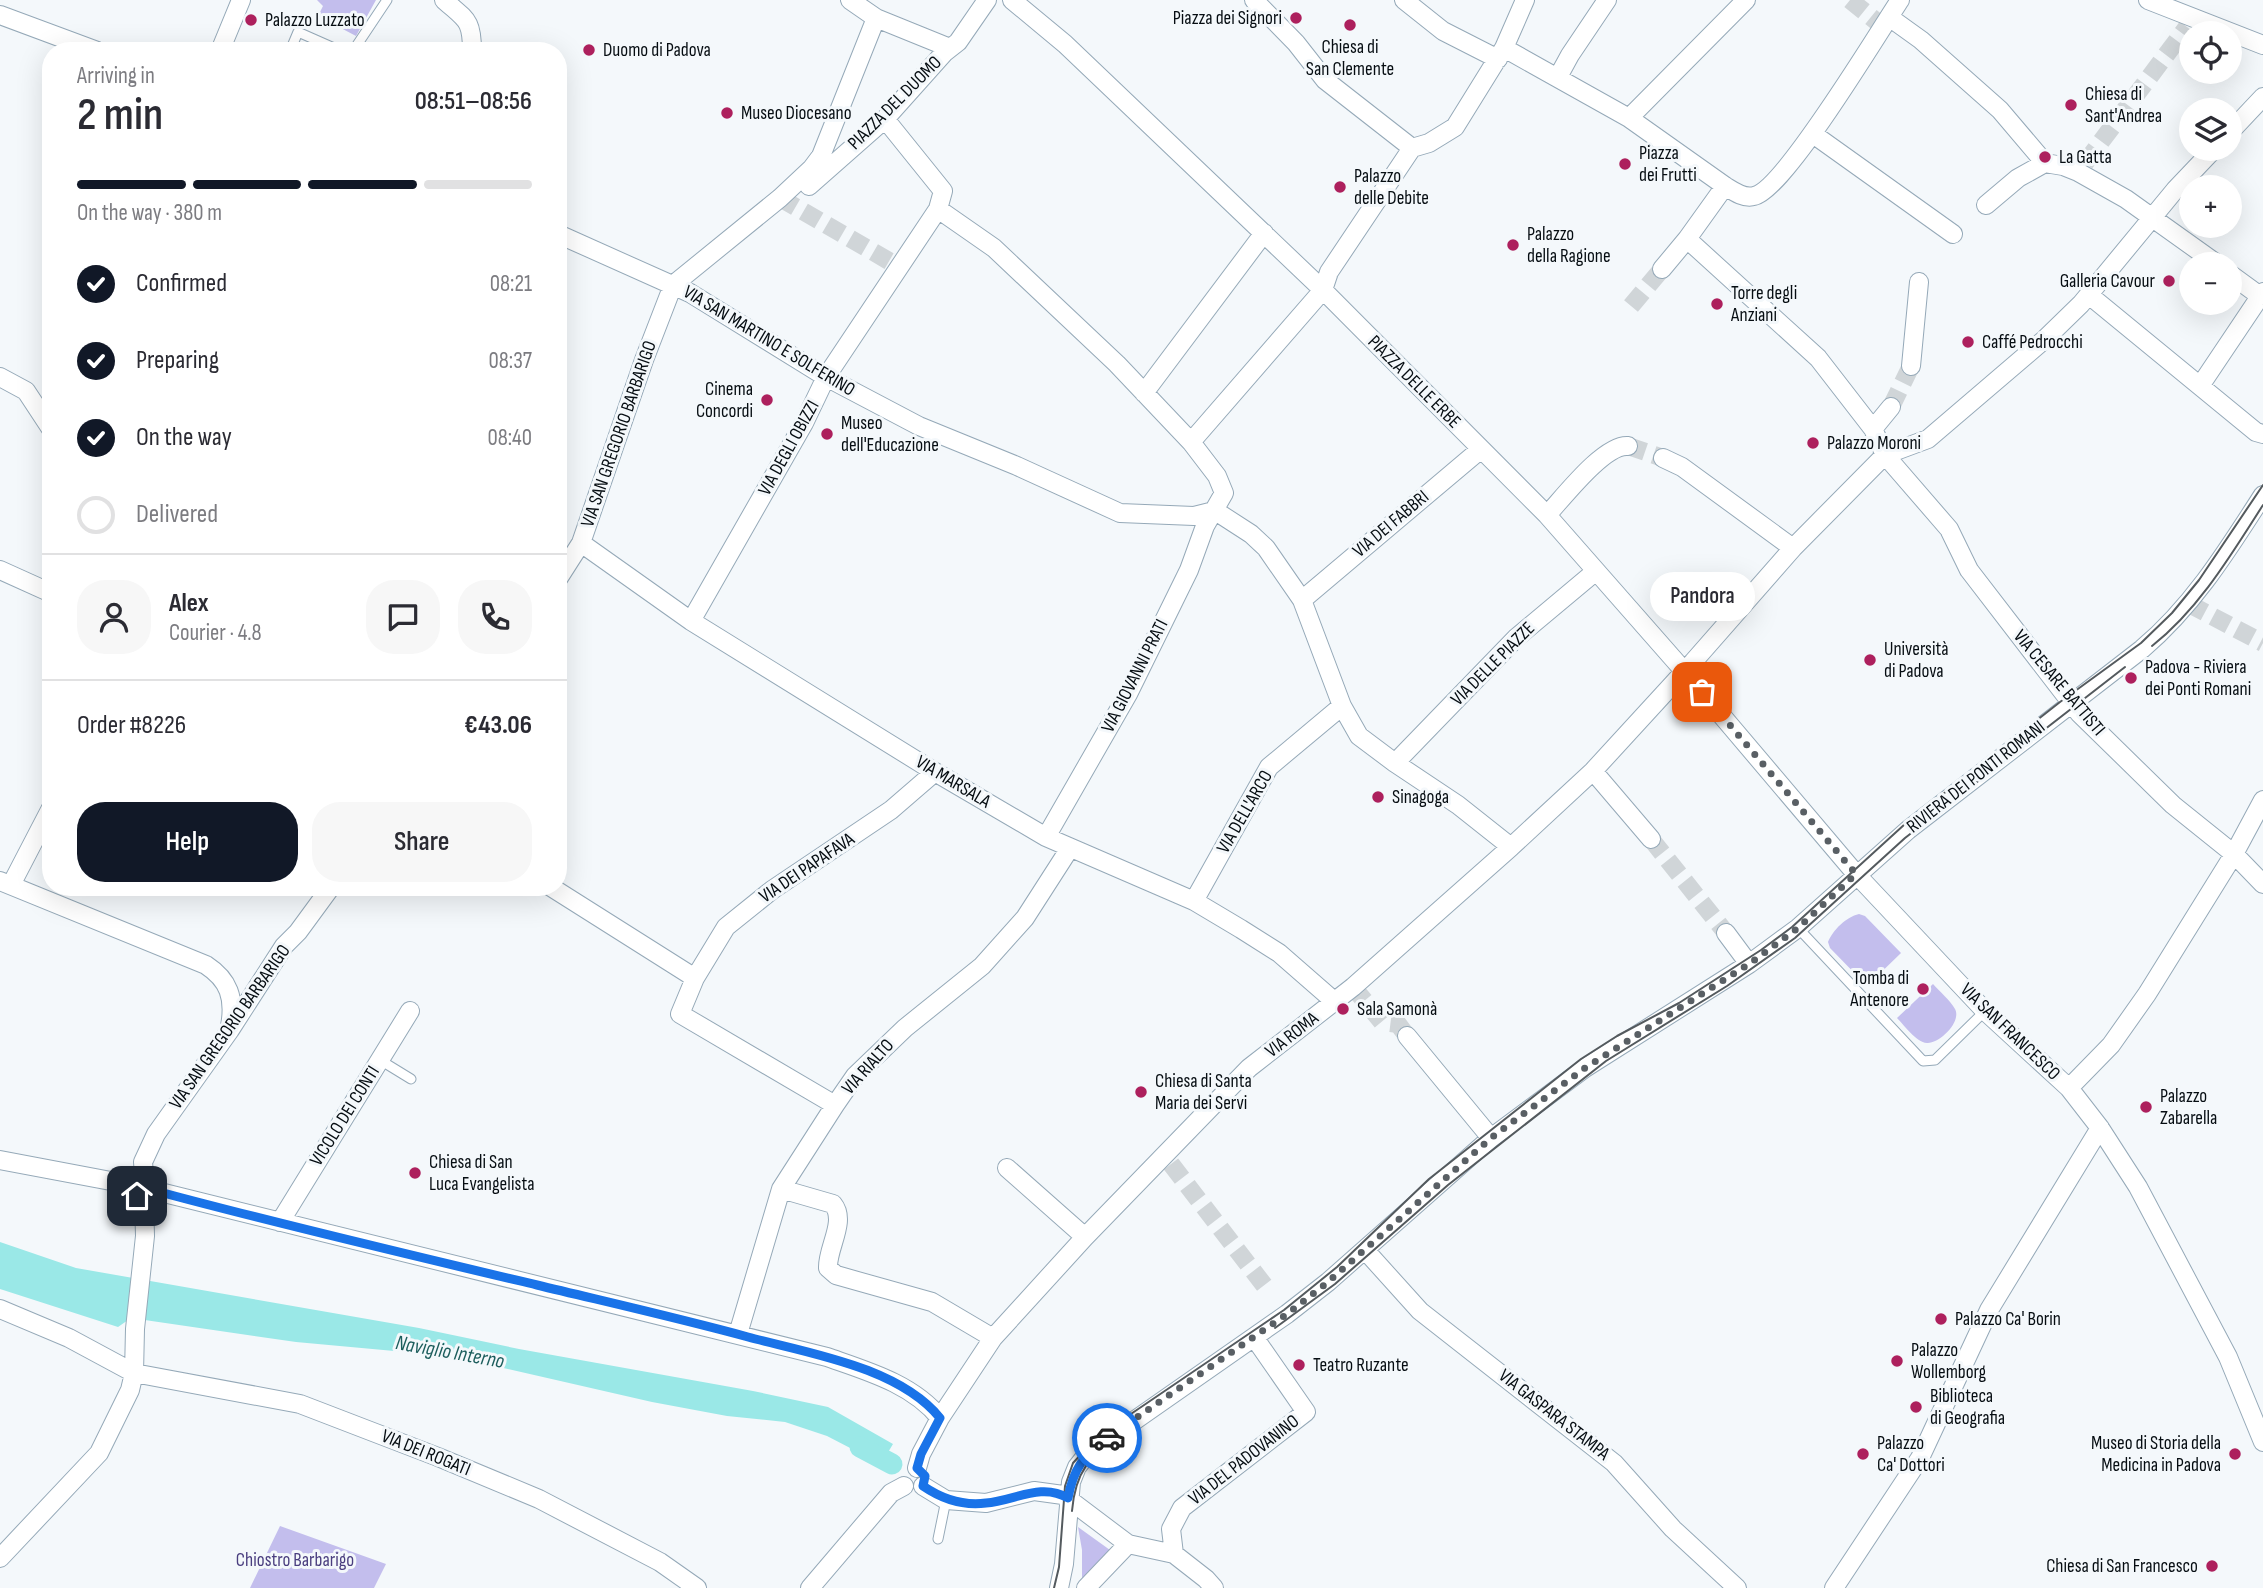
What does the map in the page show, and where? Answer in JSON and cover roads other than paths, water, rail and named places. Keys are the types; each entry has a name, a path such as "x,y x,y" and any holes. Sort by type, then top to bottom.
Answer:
{"street":[{"path":"224,42 241,0"},
{"path":"444,0 468,21 472,42"},
{"path":"850,0 876,18"},
{"path":"950,48 958,42 987,0"},
{"name":"PIAZZA DELLE ERBE","path":"1012,0 1065,44 1323,290 1547,515 1596,571"},
{"path":"1254,0 1296,43 1325,80 1412,148"},
{"path":"1404,0 1443,31 1558,77 1629,118 1725,186 1746,196 1756,196 1769,188 1813,134 1900,0"},
{"path":"886,121 943,191 938,209 995,248 1191,442 1323,290 1329,272 1412,148 1429,143 1455,127 1501,53 1525,0"},
{"path":"1558,77 1606,0"},
{"path":"1629,118 1746,0"},
{"path":"2148,0 2191,22 2263,45"},
{"path":"0,15 73,42"},
{"path":"1889,17 1921,40 2000,110 2045,163"},
{"name":"PIAZZA DEL DUOMO","path":"876,18 950,48 886,121 792,201 780,198 821,156 876,18"},
{"path":"2242,119 2263,97"},
{"path":"1813,134 1952,234"},
{"path":"1885,456 1928,439 2045,339 2085,300 2146,213 2175,190 2203,161"},
{"path":"1986,205 2018,178 2045,163 2081,167 2200,252"},
{"path":"1662,269 1725,186"},
{"path":"673,285 780,198"},
{"name":"VIA DEGLI OBIZZI","path":"691,621 804,423 826,377 938,209"},
{"path":"1144,393 1264,233"},
{"name":"VIA SAN MARTINO E SOLFERINO","path":"567,238 690,293 826,377 919,426 1017,466 1120,513 1194,516 1214,510"},
{"name":"VIA CESARE BATTISTI","path":"1687,239 1709,256 1818,358 1873,429 1885,456 1949,529 1969,570 2079,713 2172,805 2234,854 2263,884"},
{"path":"1911,366 1919,282"},
{"path":"2205,390 2262,294 2242,282"},
{"name":"VIA SAN GREGORIO BARBARIGO","path":"567,565 581,543 644,360 673,285"},
{"path":"2085,300 2256,432 2263,434"},
{"path":"0,377 26,391 42,415"},
{"path":"1873,429 1891,407"},
{"name":"VIA GIOVANNI PRATI","path":"1046,836 1128,694 1189,569 1205,526 1224,493 1217,476 1191,442"},
{"path":"1547,515 1603,456 1617,447 1628,446"},
{"name":"VIA DEI FABBRI","path":"1302,600 1481,449"},
{"name":"VIA ROMA","path":"917,1468 921,1454 940,1418 993,1338 1085,1237 1168,1159 1249,1068 1328,995 1593,771 1793,548 1885,456"},
{"path":"1663,458 1682,467 1793,548"},
{"name":"RIVIERA DEI PONTI ROMANI","path":"1059,1588 1064,1564 1068,1498 1076,1467 1098,1444 1298,1306 1491,1138 1585,1068 1749,964 1798,928 1856,874 1975,775 2073,703 2168,627 2189,604 2263,495"},
{"path":"1214,510 1251,534 1266,548 1302,600 1342,706 1359,736 1458,804 1507,843"},
{"name":"VIA MARSALA","path":"581,543 691,621 935,772 1070,848 1194,901 1279,953 1328,995"},
{"path":"0,570 42,589"},
{"name":"VIA SAN FRANCESCO","path":"1596,571 1856,874 1985,1012 2069,1088 2100,1128 2138,1187 2228,1357 2263,1442"},
{"name":"VIA DELLE PIAZZE","path":"1395,763 1516,638 1596,571"},
{"name":"VIA DELL'ARCO","path":"1194,901 1269,767 1342,706"},
{"path":"1593,771 1651,839"},
{"name":"VIA DEI PAPAFAVA","path":"835,1105 680,1014 695,978 726,927 772,890 891,810 935,772"},
{"path":"2069,1088 2111,1045 2174,957 2263,800"},
{"path":"42,823 6,883 206,965 218,973 227,984 232,997 230,1030"},
{"name":"VIA RIALTO","path":"738,1334 781,1189 835,1105 855,1076 899,1034 982,966 1025,918 1070,848"},
{"name":"VIA SAN GREGORIO BARBARIGO","path":"0,1558 99,1453 130,1390 134,1373 136,1320 145,1237 143,1161 156,1134 230,1030 284,946 324,896"},
{"path":"565,896 695,978"},
{"path":"1726,933 1749,964"},
{"name":"VICOLO DEI CONTI","path":"281,1222 410,1011"},
{"path":"1407,1035 1491,1138"},
{"path":"1834,1588 1920,1458 1989,1310 2100,1128"},
{"path":"0,1160 144,1187 827,1357 893,1382 919,1397 940,1418"},
{"path":"1007,1168 1085,1237"},
{"path":"781,1189 833,1203 838,1209 839,1217 828,1259 828,1268 836,1275 932,1302 993,1338"},
{"name":"VIA GASPARA STAMPA","path":"1365,1250 1420,1311 1614,1463 1673,1528 1737,1588"},
{"name":"VIA DEI ROGATI","path":"0,1310 69,1338 134,1373 300,1404 438,1457 539,1499 638,1550 697,1588"},
{"name":"VIA DEL PADOVANINO","path":"1174,1554 1171,1529 1182,1508 1306,1412 1254,1337"},
{"path":"917,1468 925,1476 923,1486 914,1491 904,1486 903,1475 906,1471 917,1468"},
{"path":"810,1588 891,1493 904,1486"},
{"path":"923,1486 946,1500 986,1503 1034,1491 1063,1495 1128,1544 1174,1554 1214,1588"},
{"path":"1086,1588 1128,1544"}],"lane":[{"path":"360,42 387,0"},
{"path":"294,42 298,32 321,42"},
{"path":"1798,928 1923,1061 1935,1060 1985,1012"},
{"path":"380,1060 411,1079"},
{"path":"938,1539 946,1500"}],"water":[{"path":"0,1242 76,1268 419,1328 828,1407 893,1444 881,1464 827,1436 785,1422 727,1416 652,1402 477,1362 427,1354 296,1342 131,1318 118,1327 0,1289"}],"waterway":[{"name":"Naviglio Interno","path":"860,1447 892,1464"}],"tunnel":[{"path":"1850,0 1882,26"},
{"path":"2085,163 2179,38"},
{"path":"780,198 901,268"},
{"path":"1631,306 1662,269"},
{"path":"1891,407 1911,366"},
{"path":"1628,446 1663,458"},
{"path":"2189,604 2263,643"},
{"path":"1651,839 1726,933"},
{"path":"1353,987 1382,1022 1398,1024 1407,1036"},
{"path":"1171,1164 1267,1289"}],"tram line":[{"path":"1054,1588 1059,1567 1065,1486 1073,1463 1097,1437 1284,1310 1337,1267 1429,1179 1581,1059 1617,1036 1679,1003 1792,927 1905,824 2060,702 2141,643 2172,613 2199,580 2263,485"},
{"path":"2152,646 2199,598 2263,505"},
{"path":"1275,1328 1335,1284 1448,1185 1606,1061 1727,986 1795,938 1905,838 2125,667"},
{"path":"1072,1511 1077,1485 1086,1466 1101,1449 1122,1433"}],"place":[{"name":"Piazza dei Signori","path":"1296,18"},
{"name":"Palazzo Luzzato","path":"251,20"},
{"name":"Chiesa di San Clemente","path":"1350,25"},
{"name":"Duomo di Padova","path":"589,50"},
{"name":"Chiesa di Sant'Andrea","path":"2071,105"},
{"name":"Museo Diocesano","path":"727,113"},
{"name":"La Gatta","path":"2045,157"},
{"name":"Piazza dei Frutti","path":"1625,164"},
{"name":"Palazzo delle Debite","path":"1340,187"},
{"name":"Palazzo della Ragione","path":"1513,245"},
{"name":"Galleria Cavour","path":"2169,281"},
{"name":"Torre degli Anziani","path":"1717,304"},
{"name":"Caffé Pedrocchi","path":"1968,342"},
{"name":"Cinema Concordi","path":"767,400"},
{"name":"Museo dell'Educazione","path":"827,434"},
{"name":"Palazzo Moroni","path":"1813,443"},
{"name":"Università di Padova","path":"1870,660"},
{"name":"Padova - Riviera dei Ponti Romani","path":"2131,678"},
{"name":"Pandora","path":"1702,692"},
{"name":"Sinagoga","path":"1378,797"},
{"name":"Tomba di Antenore","path":"1923,989"},
{"name":"Sala Samonà","path":"1343,1009"},
{"name":"Chiesa di Santa Maria dei Servi","path":"1141,1092"},
{"name":"Palazzo Zabarella","path":"2146,1107"},
{"name":"Chiesa di San Luca Evangelista","path":"415,1173"},
{"name":"Palazzo Ca' Borin","path":"1941,1319"},
{"name":"Palazzo Wollemborg","path":"1897,1361"},
{"name":"Teatro Ruzante","path":"1299,1365"},
{"name":"Biblioteca di Geografia","path":"1916,1407"},
{"name":"Palazzo Ca' Dottori","path":"1863,1454"},
{"name":"Museo di Storia della Medicina in Padova","path":"2235,1454"},
{"name":"Chiesa di San Francesco","path":"2212,1566"}],"park label":[{"name":"Chiostro Barbarigo","path":"295,1560"}]}
